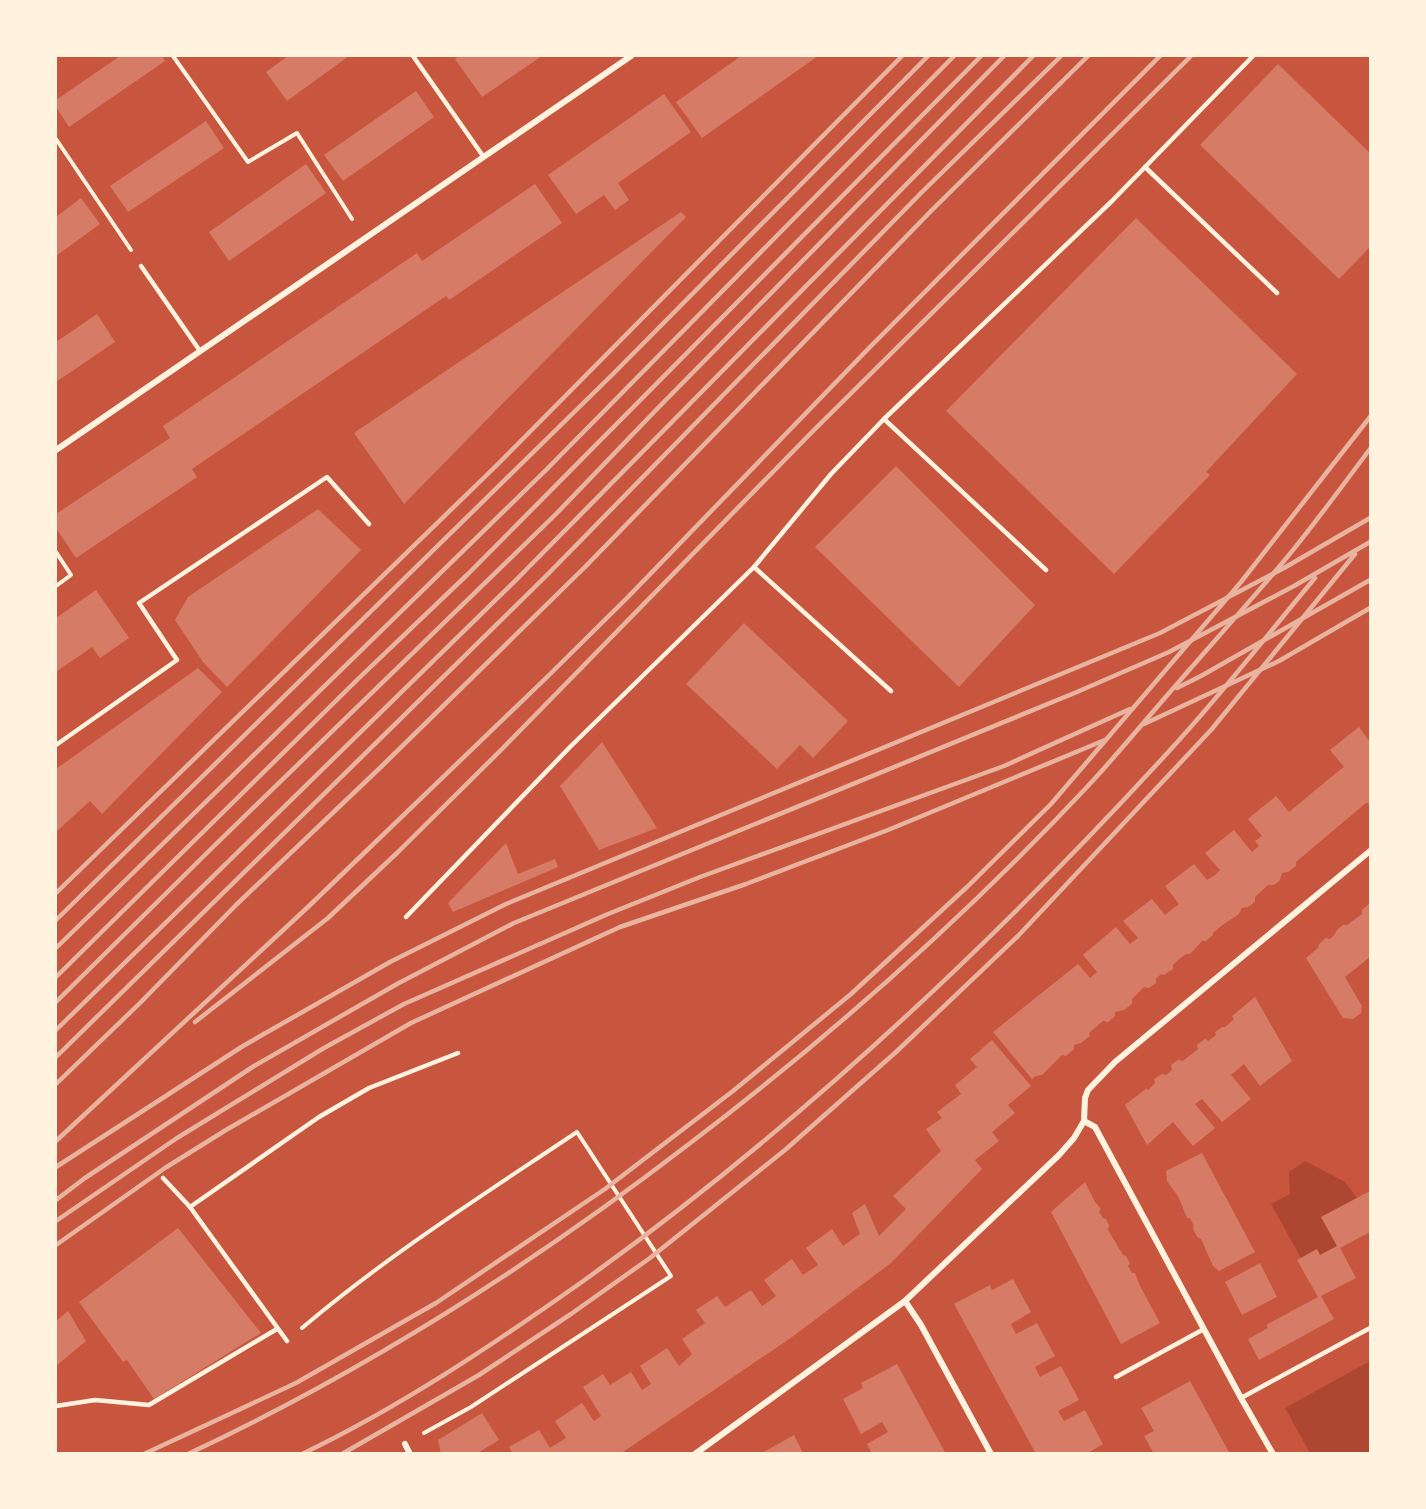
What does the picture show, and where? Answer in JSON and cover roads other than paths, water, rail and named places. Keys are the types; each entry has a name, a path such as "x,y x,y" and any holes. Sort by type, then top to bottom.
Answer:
{"street":[{"path":"56,450 631,56"},
{"path":"696,1454 905,1301 1059,1155 1074,1138 1084,1121 1085,1098 1088,1090 1115,1062 1371,851"},
{"path":"1084,1121 1095,1127 1273,1454"},
{"path":"905,1301 921,1325 991,1454"},
{"path":"405,1444 410,1454"}],"lane":[{"path":"413,56 483,156"},
{"path":"406,917 570,747 754,567 831,474 884,419 1112,201 1253,56"},
{"path":"1144,167 1276,293"},
{"path":"141,266 200,351"},
{"path":"884,419 1046,570"},
{"path":"56,745 177,660 140,603 327,477 369,524"},
{"path":"754,567 891,692"},
{"path":"190,1207 319,1117 369,1088 458,1053"},
{"path":"163,1178 190,1207 287,1341"},
{"path":"1241,1398 1371,1328"},
{"path":"56,1406 95,1400 149,1405 259,1342 277,1329"},
{"path":"1116,1377 1204,1329"}],"railway":[{"path":"56,893 497,465 902,56"},
{"path":"56,920 613,374 928,56"},
{"path":"56,948 547,469 954,56"},
{"path":"56,977 358,679 468,574 981,56"},
{"path":"56,1002 556,514 1004,56"},
{"path":"56,1030 518,578 1033,56"},
{"path":"56,1057 547,575 922,192 1061,56"},
{"path":"56,1084 236,905 586,566 932,210 1088,56"},
{"path":"56,1141 309,906 544,680 627,598 869,348 1160,56"},
{"path":"195,1022 328,918 398,852 812,432 1191,56"},
{"path":"144,1454 296,1383 436,1303 605,1189 733,1091 851,994 967,887 1051,804 1241,582 1370,417"},
{"path":"188,1454 320,1387 384,1351 509,1273 689,1144 845,1018 945,929 1087,787 1284,561 1370,449"},
{"path":"56,1167 243,1046 390,962 506,904 1160,633 1284,568 1370,518"},
{"path":"56,1200 85,1178 254,1066 397,984 514,923 1169,652 1294,586 1370,542"},
{"path":"342,1454 479,1375 650,1258 785,1150 896,1052 1018,936 1211,730 1355,554"},
{"path":"302,1454 410,1396 479,1353 546,1307 659,1225 814,1099 962,964 1103,822 1208,708 1315,578"},
{"path":"1177,688 1370,580"},
{"path":"1144,724 1279,661 1370,608"},
{"path":"56,1221 177,1138 324,1048 404,1004 608,914 700,877 1004,766 1130,709"},
{"path":"56,1245 165,1168 411,1023 620,927 746,884 888,830 1105,740"}]}
